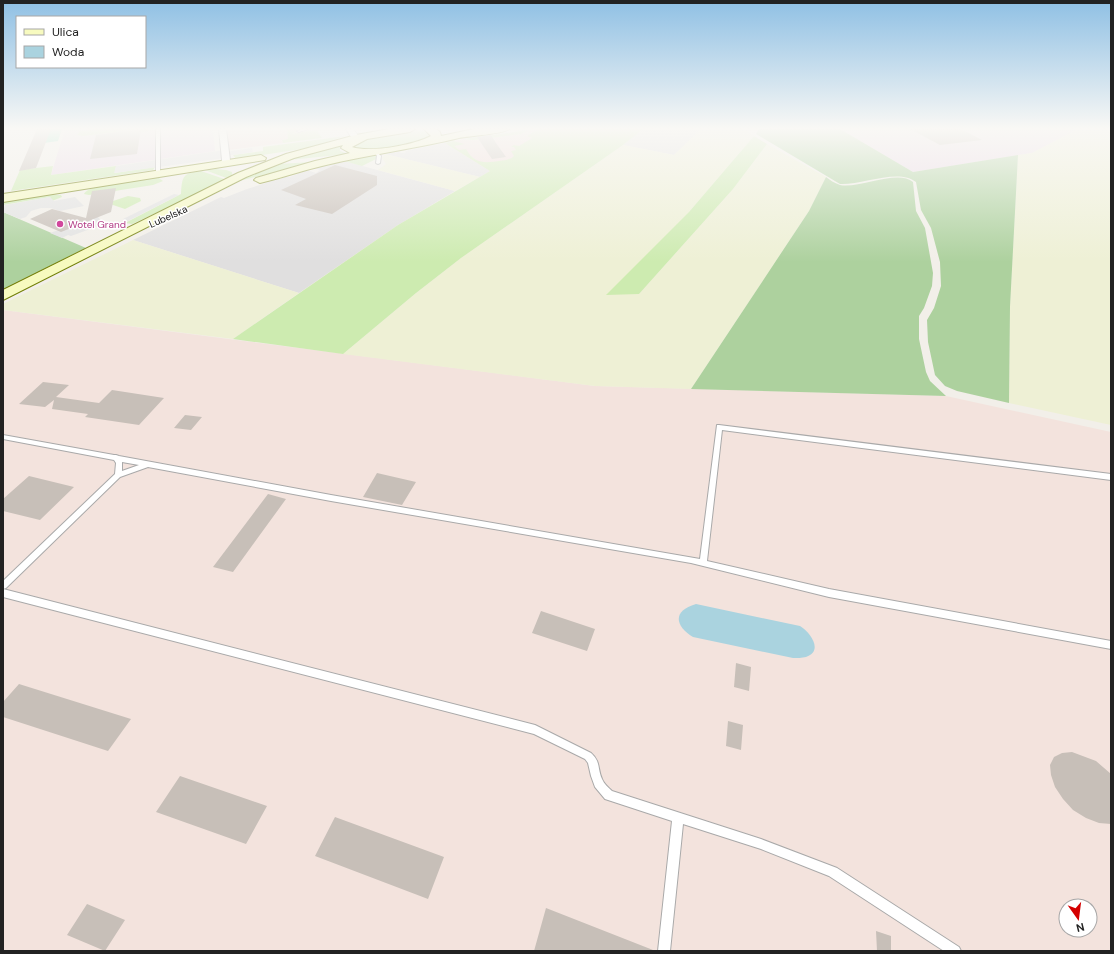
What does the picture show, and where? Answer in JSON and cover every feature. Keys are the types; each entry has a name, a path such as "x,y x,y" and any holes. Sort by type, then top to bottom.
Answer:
{"main road":[{"path":"3,198 167,174"},
{"name":"Lubelska","path":"3,296 246,174"},
{"name":"Lubelska","path":"129,233 232,189 281,174"}],"lane":[{"path":"703,563 719,427 1111,477"},
{"path":"3,437 331,498 703,563 829,593 1111,645"},
{"path":"116,457 119,462 118,475"},
{"path":"3,586 118,475 150,464"},
{"path":"3,593 535,730 588,756 593,761 595,776 600,787 609,796 761,844 832,872 955,951"},
{"path":"664,951 678,817"}],"shaded area":[{"path":"298,174 390,174 455,191 398,225 299,293 133,240 221,197 224,198 247,189 285,177 290,177"},
{"path":"466,174 486,174 480,177"},
{"path":"174,194 179,195 128,221 123,219"},
{"path":"50,197 54,201 75,197 84,206 60,211 51,208 41,208 31,211 26,217 20,219 3,212 5,205"},
{"path":"97,216 104,224 62,238 50,233"},
{"path":"3,310 595,386 946,396 1111,432 1111,951 3,951"}],"green space":[{"path":"18,174 51,174 51,175 62,174 129,174 11,191"},
{"path":"187,174 208,174 227,180 132,224 125,223 181,194 183,179"},
{"path":"214,174 232,174 229,179"},
{"path":"256,174 268,174 239,181"},
{"path":"391,174 466,174 480,177 455,191"},
{"path":"486,174 582,174 461,258 416,293 343,354 233,339 398,225"},
{"path":"582,174 722,174 689,212 639,294 733,189 745,174 820,174 826,177 809,211 691,389 595,386 343,354 416,293 461,258"},
{"path":"722,174 745,174 733,189 639,294 606,295 689,212"},
{"path":"822,174 1017,174 1010,307 1009,403 957,391 945,386 935,375 928,342 927,320 934,308 941,286 940,262 931,228 921,210 916,182 909,178 890,177 849,184 840,184"},
{"path":"1017,174 1111,174 1111,425 1009,403 1010,307"},
{"path":"826,177 840,185 857,184 888,178 906,179 913,182 916,211 925,228 933,273 932,286 924,308 919,316 919,339 926,372 930,381 946,396 691,389 809,211"},
{"path":"159,178 163,181 153,185 89,195 84,194 87,191 103,185"},
{"path":"43,194 61,195 62,197 52,201 50,197 3,205 3,200"},
{"path":"128,196 140,198 141,201 125,209 107,203"},
{"path":"3,212 86,248 3,289"},
{"path":"133,240 299,293 233,339 3,310 3,304"}],"water":[{"path":"696,604 800,626 808,633 814,642 814,650 806,657 793,658 693,637 682,628 679,619 683,611"}],"building":[{"path":"317,174 368,174 377,176 377,185 332,214 295,205 306,199 281,190"},
{"path":"116,188 111,212 61,232 30,219 52,209 86,218 92,191"},
{"path":"43,382 69,385 56,397 99,403 112,390 164,398 139,425 85,417 88,414 52,409 54,400 45,407 19,404"},
{"path":"185,415 202,417 191,430 174,428"},
{"path":"377,473 416,482 402,505 363,497"},
{"path":"29,476 74,487 40,520 3,511 3,499"},
{"path":"268,494 286,499 233,572 213,567"},
{"path":"541,611 595,629 587,651 532,633"},
{"path":"736,663 751,667 749,691 734,687"},
{"path":"19,684 131,719 108,751 3,717 3,702"},
{"path":"728,721 743,725 741,750 726,746"},
{"path":"1072,752 1096,761 1111,774 1111,824 1099,823 1086,818 1073,810 1055,787 1051,775 1050,765 1054,757 1062,753"},
{"path":"180,776 267,806 246,844 156,812"},
{"path":"335,817 444,857 428,899 315,856"},
{"path":"87,904 125,920 105,951 67,935"},
{"path":"546,908 653,950 534,951"},
{"path":"876,931 891,936 891,951 877,951"}],"place":[{"name":"Wotel Grand","path":"60,224"}]}
